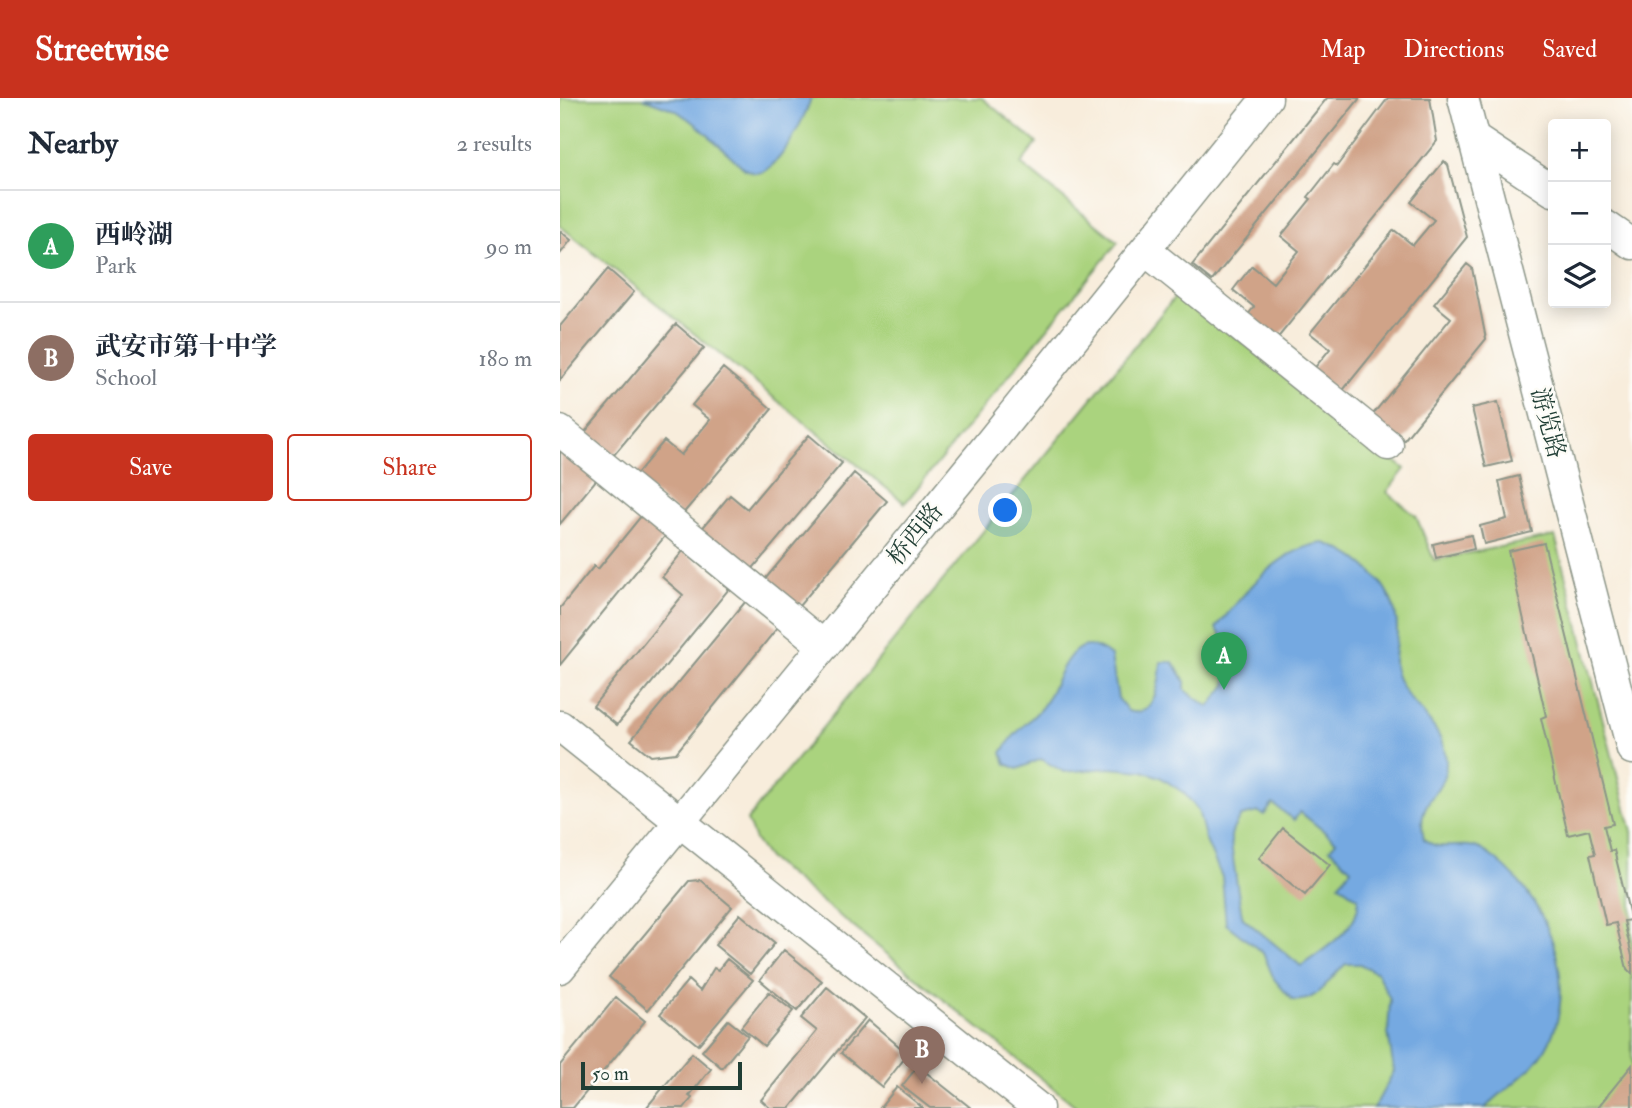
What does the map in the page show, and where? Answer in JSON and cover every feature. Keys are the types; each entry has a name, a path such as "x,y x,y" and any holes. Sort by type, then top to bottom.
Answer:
{"street":[{"name":"桥西路","path":"560,968 1267,98"},
{"name":"游览路","path":"1463,98 1632,749"},
{"path":"1474,138 1548,188"},
{"path":"1611,229 1632,244"},
{"path":"1145,250 1388,445"},
{"path":"560,431 824,646"},
{"path":"560,726 1038,1108"}],"green space":[{"path":"560,98 982,98 1037,143 1021,164 1118,242 905,503 560,226"},
{"path":"1179,292 1405,469 1387,492 1416,516 1434,560 1555,536 1632,832 1632,1108 1078,1108 768,858 755,840 747,820"}],"water":[{"path":"643,98 811,98 782,155 764,171 755,173 745,169 696,124 675,110"},
{"path":"1324,543 1352,556 1375,576 1391,601 1396,616 1396,674 1401,686 1439,736 1446,761 1442,782 1423,814 1424,839 1438,846 1476,847 1506,868 1541,914 1552,942 1559,970 1561,999 1555,1027 1537,1061 1485,1108 1374,1108 1394,1071 1388,1033 1390,999 1377,973 1360,964 1346,964 1316,994 1301,1000 1292,1000 1274,979 1263,953 1226,924 1222,877 1206,841 1198,810 1184,793 1160,777 1143,771 1109,768 1064,772 1041,759 1018,769 1006,764 1002,753 1015,734 1042,707 1067,660 1075,651 1085,646 1097,647 1111,656 1118,698 1128,711 1144,710 1150,704 1157,688 1161,662 1173,662 1185,681 1185,690 1209,707 1226,685 1231,648 1216,628 1263,575 1291,554","holes":["1273,804 1294,820 1300,812 1336,841 1330,849 1351,869 1339,884 1358,898 1358,909 1347,928 1301,966 1243,918 1231,841 1232,831 1241,816 1259,812 1264,815"]}],"building":[{"path":"1327,98 1360,98 1212,281 1192,265"},
{"path":"1388,98 1430,98 1437,141 1276,340 1247,316 1254,307 1233,290 1252,266 1273,283 1299,251 1281,236 1311,199 1308,197 1334,164 1337,166"},
{"path":"1444,161 1448,165 1467,237 1340,394 1312,371 1330,349 1310,333 1394,230 1413,245 1434,220 1411,202"},
{"path":"560,231 571,240 560,254"},
{"path":"1467,264 1472,268 1486,339 1400,445 1369,419 1451,318 1434,304"},
{"path":"608,269 634,292 560,380 560,326"},
{"path":"676,324 704,348 613,456 585,432"},
{"path":"723,368 772,409 681,516 634,477 664,441 681,455 710,420 692,405"},
{"path":"1498,402 1512,461 1486,467 1472,408"},
{"path":"809,435 842,463 749,573 700,531 730,495 747,509"},
{"path":"560,449 597,479 560,524"},
{"path":"854,473 887,501 794,612 761,584"},
{"path":"1519,476 1532,532 1484,544 1480,526 1507,519 1499,481"},
{"path":"642,515 666,535 560,665 560,608 594,566 598,569"},
{"path":"1471,535 1474,549 1436,558 1433,544"},
{"path":"1544,543 1613,824 1604,826 1610,851 1614,850 1631,920 1624,921 1632,956 1632,974 1627,969 1616,923 1606,925 1590,855 1595,854 1589,830 1568,835 1541,718 1546,716 1508,551"},
{"path":"683,551 729,589 617,725 593,706 683,595 662,577"},
{"path":"746,601 778,627 676,753 651,756 631,740"},
{"path":"1283,828 1330,865 1305,895 1259,858"},
{"path":"700,880 732,907 648,1010 609,977 689,881"},
{"path":"740,914 775,943 750,974 715,945"},
{"path":"784,950 822,981 797,1011 760,980"},
{"path":"727,959 753,980 698,1045 660,1014 688,980 700,991 714,968 718,970"},
{"path":"827,987 865,1018 790,1108 770,1108 761,1100 817,1031 801,1018"},
{"path":"769,992 793,1011 764,1046 741,1027"},
{"path":"616,997 645,1021 573,1108 560,1108 560,1065"},
{"path":"728,1020 748,1036 722,1068 702,1051"},
{"path":"868,1020 908,1054 882,1087 841,1053"},
{"path":"692,1053 711,1069 689,1096 692,1098 684,1108 646,1108"},
{"path":"1632,1065 1632,1108 1597,1108"},
{"path":"918,1066 971,1108 930,1108 902,1086"},
{"path":"897,1087 923,1108 880,1108"}],"place":[{"name":"西岭湖","path":"1224,690"},
{"name":"武安市第十中学","path":"922,1084"}]}
